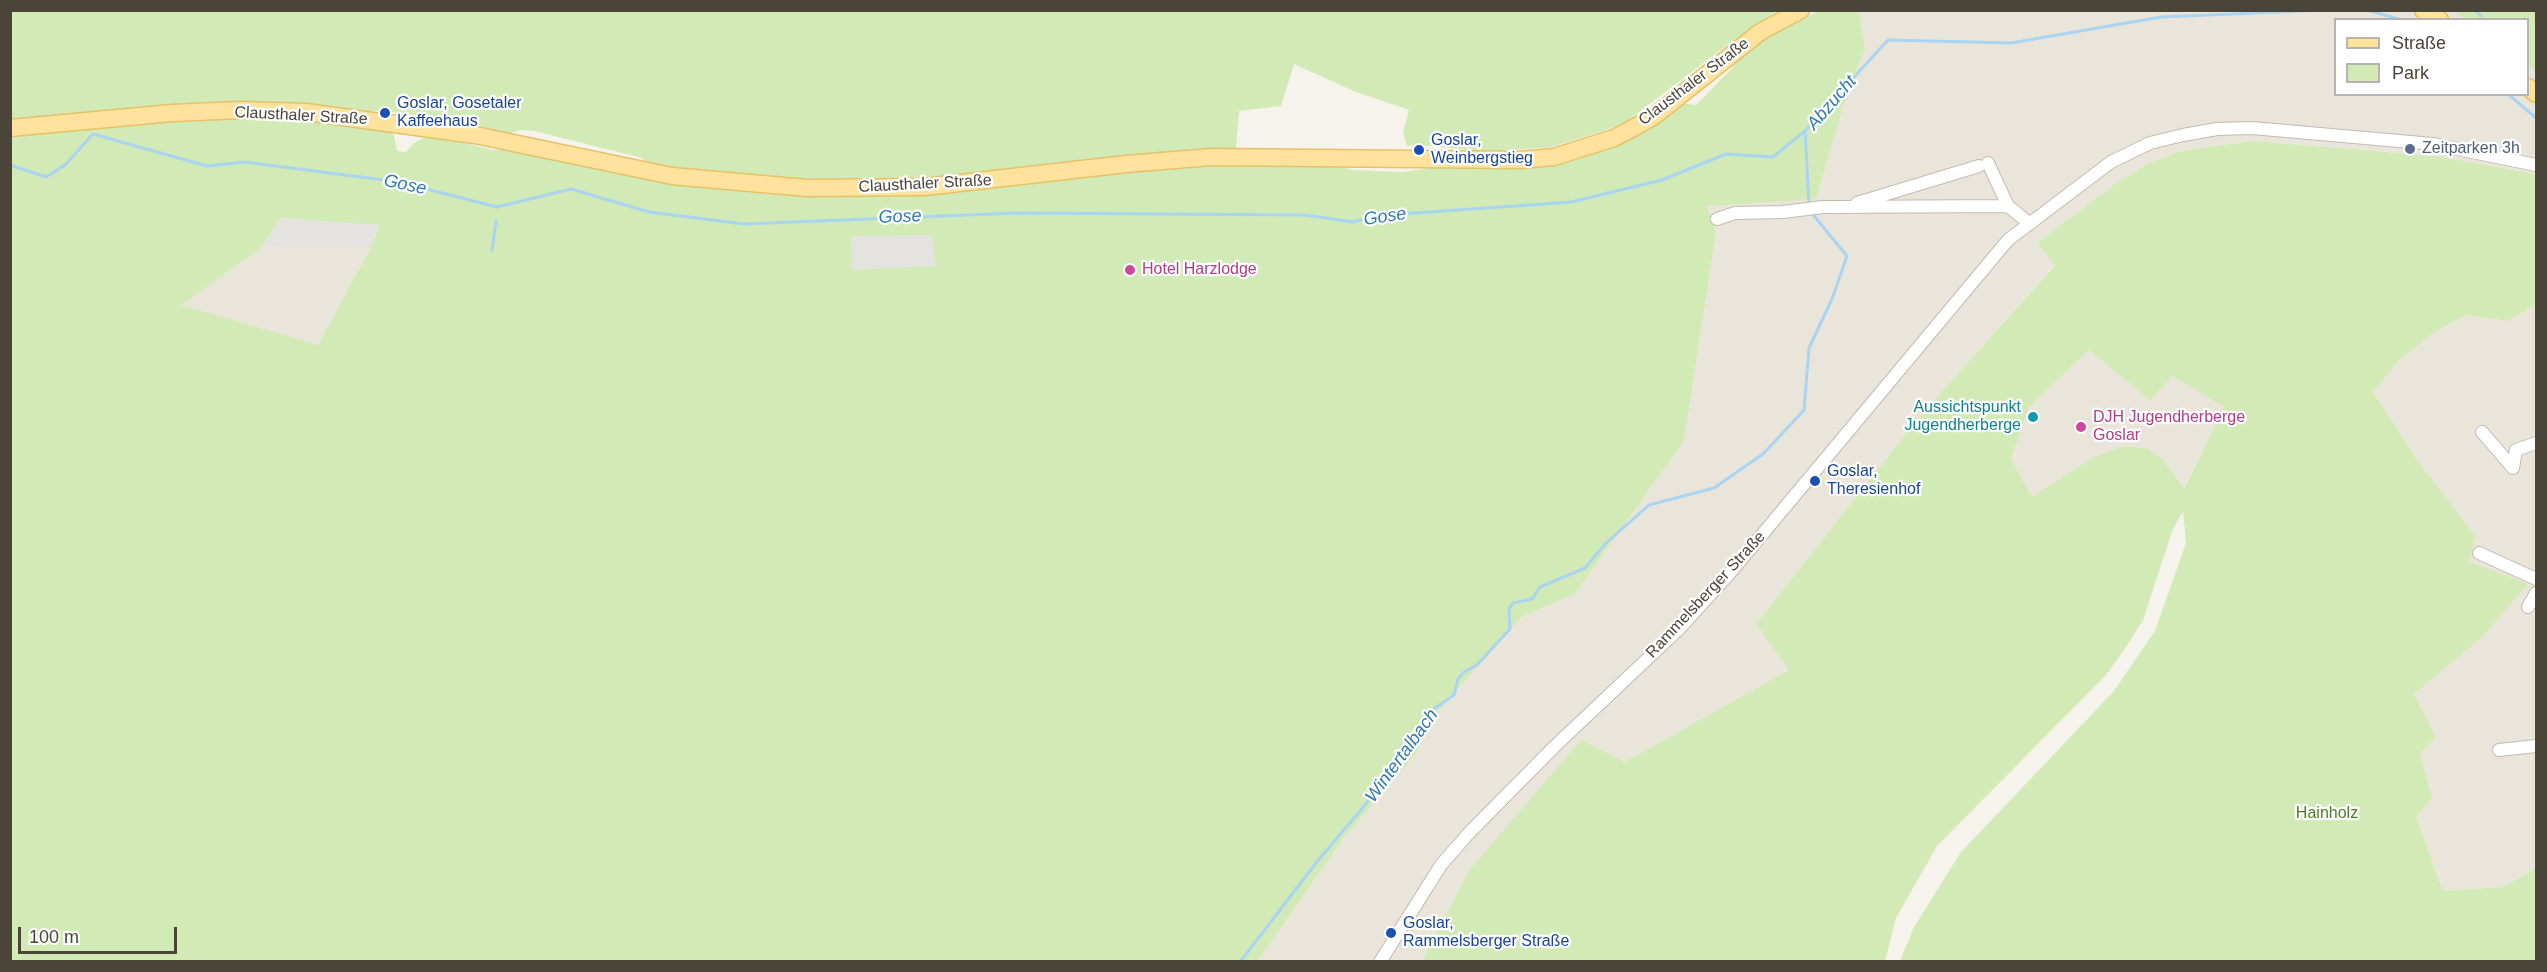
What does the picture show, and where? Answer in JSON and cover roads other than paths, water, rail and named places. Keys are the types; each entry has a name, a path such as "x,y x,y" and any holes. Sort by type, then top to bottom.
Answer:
{"main road":[{"name":"Clausthaler Straße","path":"10,128 172,113 240,110 306,112 475,135 672,176 807,188 925,187 1126,164 1211,157 1520,160 1554,157 1614,138 1635,127 1653,117 1760,32 1801,10"},
{"path":"2423,10 2437,18"}],"street":[{"name":"Rammelsberger Straße","path":"1380,962 1441,865 1468,834 1555,746 1678,629 1730,573 2008,240 2111,162 2150,143 2217,129 2252,128 2433,144 2536,165"},
{"path":"1844,207 1983,165 2008,206 2029,223"},
{"path":"1718,219 1735,213 1823,207 2008,206"},
{"path":"2482,432 2513,468 2516,450 2536,443"},
{"path":"2479,553 2536,579"},
{"path":"2528,607 2536,593"},
{"path":"2499,750 2536,746"}],"waterway":[{"name":"Abzucht","path":"1809,204 1805,131 1888,40 2011,43 2161,17 2325,10"},
{"name":"Abzucht","path":"2367,10 2395,18"},
{"path":"2475,10 2481,16"},
{"name":"Abzucht","path":"2510,96 2536,118"},
{"name":"Gose","path":"10,165 46,177 65,165 93,134 207,166 245,162 399,182 497,207 571,189 649,212 744,224 1017,213 1305,215 1353,222 1373,216 1571,202 1662,180 1726,154 1773,157 1805,131"},
{"name":"Wintertalbach","path":"1240,962 1316,863 1408,754 1409,743 1431,711 1454,695 1458,679 1464,672 1477,665 1510,629 1509,609 1513,603 1532,599 1540,587 1585,568 1606,543 1649,505 1714,488 1763,454 1804,410 1809,348 1832,299 1847,256 1810,211"},
{"path":"492,250 496,221"}],"place":[{"name":"Goslar, Gosetaler Kaffeehaus","path":"385,113"},
{"name":"Zeitparken 3h","path":"2410,149"},
{"name":"Goslar, Weinbergstieg","path":"1419,150"},
{"name":"Hotel Harzlodge","path":"1130,270"},
{"name":"Aussichtspunkt Jugendherberge","path":"2033,417"},
{"name":"DJH Jugendherberge Goslar","path":"2081,427"},
{"name":"Goslar, Theresienhof","path":"1815,481"},
{"name":"Goslar, Rammelsberger Straße","path":"1391,933"}],"park label":[{"name":"Hainholz","path":"2327,814"}]}
